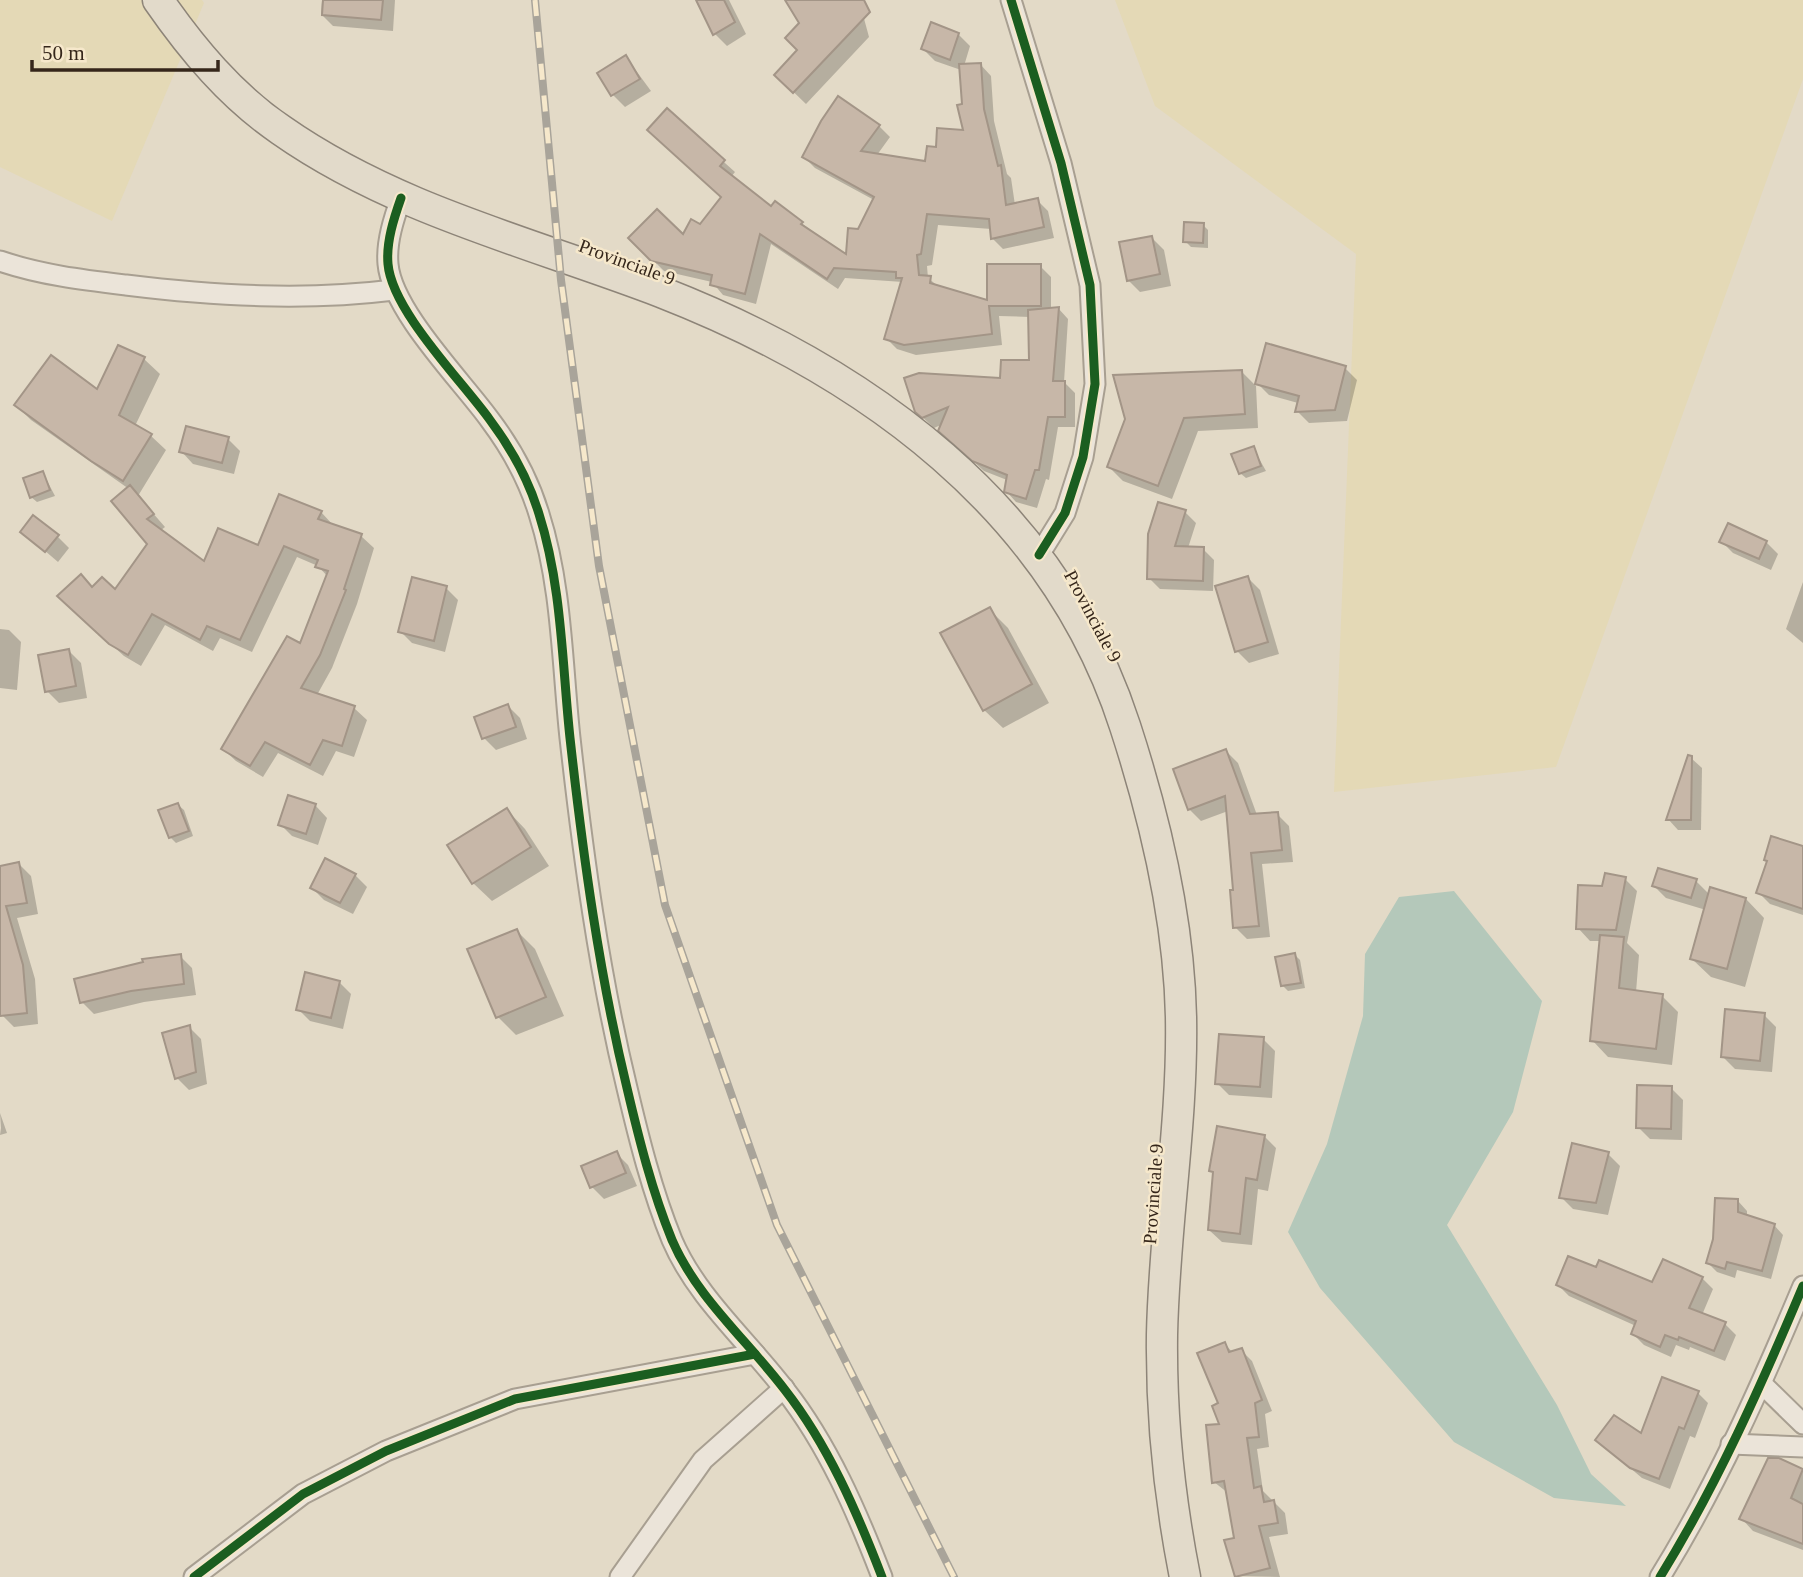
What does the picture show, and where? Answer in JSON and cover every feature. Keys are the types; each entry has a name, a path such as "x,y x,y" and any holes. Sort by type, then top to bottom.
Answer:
{"main road":[{"name":"Provinciale 9","path":"158,0 189,44 234,92 279,130 401,198 665,294 801,355 861,392 944,455 1039,555 1077,618 1124,722 1159,856 1178,955 1181,1021 1162,1332 1163,1444 1185,1577"}],"street":[{"path":"1011,0 1061,163 1090,285 1095,384 1083,457 1065,513 1039,555"},
{"path":"401,198 392,226 388,263 394,290 417,326 492,423 526,481 538,512 554,572 570,738 598,952 640,1143 671,1238 682,1261 725,1321 784,1388 810,1424 843,1486 882,1577"},
{"path":"0,261 73,279 217,295 340,297 394,290"},
{"path":"1660,1577 1706,1498 1762,1384 1803,1286"},
{"path":"194,1577 303,1494 399,1445 515,1399 755,1354"},
{"path":"1762,1384 1803,1424"},
{"path":"620,1577 703,1460 784,1388"},
{"path":"1731,1444 1803,1447"}],"shaded area":[{"path":"0,0 202,0 204,3 112,221 0,167"},
{"path":"1115,0 1803,0 1803,79 1556,767 1334,792 1356,254 1155,106"},
{"path":"1454,891 1542,1001 1513,1112 1447,1225 1557,1405 1591,1474 1626,1506 1554,1498 1454,1442 1320,1288 1288,1232 1327,1144 1363,1016 1365,954 1399,897"}],"building":[{"path":"323,0 383,0 381,20 322,15"},
{"path":"696,0 724,0 735,22 713,35"},
{"path":"785,0 864,0 870,12 793,93 774,75 797,50 785,38 799,23"},
{"path":"931,22 959,33 950,60 921,49"},
{"path":"626,55 640,79 611,96 597,73"},
{"path":"981,63 984,109 998,166 1001,165 1006,205 1038,198 1044,227 991,239 989,219 927,214 921,254 917,255 919,275 931,276 930,283 987,300 987,264 1041,264 1041,306 989,306 992,334 904,345 884,339 902,278 896,278 896,272 834,268 827,279 760,234 745,294 710,285 712,275 651,261 628,238 657,209 683,234 691,219 700,224 721,197 647,130 667,108 725,160 720,166 771,206 775,201 803,222 801,224 846,254 848,228 858,229 874,197 802,157 838,96 880,125 861,151 925,161 927,146 936,147 937,128 963,130 957,105 962,104 959,64"},
{"path":"1184,222 1204,223 1203,243 1183,242"},
{"path":"1152,236 1160,274 1127,281 1119,242"},
{"path":"1059,307 1053,381 1065,381 1065,417 1048,417 1039,470 1035,470 1026,499 1004,492 1007,475 972,461 938,431 948,407 922,418 915,412 904,378 919,373 1000,378 1001,360 1029,360 1028,310"},
{"path":"1266,343 1346,366 1335,410 1295,412 1299,396 1255,384"},
{"path":"118,345 145,357 119,415 152,434 123,481 14,405 51,355 97,389"},
{"path":"1242,370 1245,414 1184,418 1158,486 1107,467 1125,419 1113,375"},
{"path":"186,426 229,437 222,463 179,452"},
{"path":"1254,446 1261,466 1239,474 1231,454"},
{"path":"43,471 50,490 30,498 23,478"},
{"path":"130,485 154,514 147,519 204,561 218,528 258,545 279,494 322,511 318,519 362,534 344,589 346,590 320,655 301,688 355,706 342,746 323,740 310,765 265,742 250,766 221,749 287,636 300,643 328,571 315,567 318,560 284,546 240,640 207,626 200,640 152,614 128,655 109,644 57,596 81,574 92,587 102,577 115,589 147,544 111,501"},
{"path":"1158,502 1186,510 1175,546 1204,547 1203,581 1147,579 1148,534"},
{"path":"33,515 59,535 45,552 20,532"},
{"path":"1728,523 1767,541 1759,559 1719,542"},
{"path":"1248,576 1268,642 1235,652 1215,586"},
{"path":"412,577 447,586 434,641 398,632"},
{"path":"990,607 1032,684 983,711 940,633"},
{"path":"69,649 76,686 45,692 38,655"},
{"path":"508,704 516,727 482,739 474,717"},
{"path":"1226,749 1250,814 1278,812 1282,850 1251,853 1259,926 1233,928 1230,890 1233,890 1225,796 1188,810 1173,769"},
{"path":"1688,755 1692,756 1691,820 1666,820"},
{"path":"288,795 316,804 306,834 278,825"},
{"path":"178,803 189,831 169,838 158,810"},
{"path":"507,808 531,847 472,884 447,845"},
{"path":"1771,836 1803,846 1803,909 1756,893 1767,861 1764,860"},
{"path":"325,858 356,874 340,903 310,888"},
{"path":"19,862 27,903 6,906 23,965 27,1013 0,1016 0,866"},
{"path":"1658,868 1697,879 1691,898 1652,886"},
{"path":"1605,873 1626,877 1616,930 1576,929 1578,885 1602,886"},
{"path":"1710,887 1746,898 1727,969 1690,959"},
{"path":"517,929 546,997 496,1018 467,949"},
{"path":"1600,935 1624,937 1619,988 1663,994 1656,1049 1590,1041"},
{"path":"1295,953 1301,983 1281,986 1275,957"},
{"path":"181,954 184,984 131,991 80,1003 74,979 143,962 142,959"},
{"path":"305,972 340,981 331,1018 296,1010"},
{"path":"1725,1009 1765,1013 1760,1061 1721,1057"},
{"path":"190,1025 196,1072 175,1079 162,1033"},
{"path":"1219,1034 1264,1037 1260,1087 1215,1084"},
{"path":"1637,1085 1672,1086 1671,1129 1636,1128"},
{"path":"1217,1126 1265,1135 1257,1180 1246,1178 1240,1234 1208,1230 1213,1172 1209,1171"},
{"path":"1572,1143 1609,1152 1596,1203 1559,1198"},
{"path":"617,1151 626,1173 590,1188 581,1166"},
{"path":"1715,1198 1738,1199 1738,1212 1775,1224 1762,1271 1727,1262 1725,1269 1706,1263 1713,1239"},
{"path":"1568,1256 1596,1267 1599,1260 1652,1282 1663,1259 1703,1277 1689,1308 1726,1322 1714,1351 1679,1337 1678,1340 1665,1335 1660,1347 1631,1334 1636,1321 1556,1285"},
{"path":"1225,1342 1229,1352 1242,1348 1262,1400 1255,1403 1259,1437 1247,1438 1254,1488 1261,1486 1264,1502 1274,1500 1278,1523 1259,1526 1270,1568 1235,1577 1224,1540 1234,1538 1224,1481 1212,1483 1206,1425 1219,1424 1212,1406 1218,1403 1197,1353"},
{"path":"1662,1377 1699,1391 1684,1429 1679,1427 1659,1479 1630,1468 1595,1440 1614,1415 1641,1433"},
{"path":"1768,1458 1779,1458 1803,1469 1791,1498 1803,1504 1803,1544 1739,1519"}],"railway":[{"path":"535,0 561,280 599,566 665,905 777,1225 954,1577"}],"cycle path":[{"path":"1011,0 1061,163 1090,285 1095,384 1083,457 1065,513 1039,555"},
{"path":"401,198 388,247 392,283 415,324 490,420 512,453 530,489 547,541 557,597 575,782 600,958 627,1088 658,1203 672,1240 695,1281 785,1390 815,1433 852,1504 882,1577"},
{"path":"1660,1577 1737,1434 1803,1286"},
{"path":"194,1577 303,1494 386,1451 515,1399 755,1354"}]}
